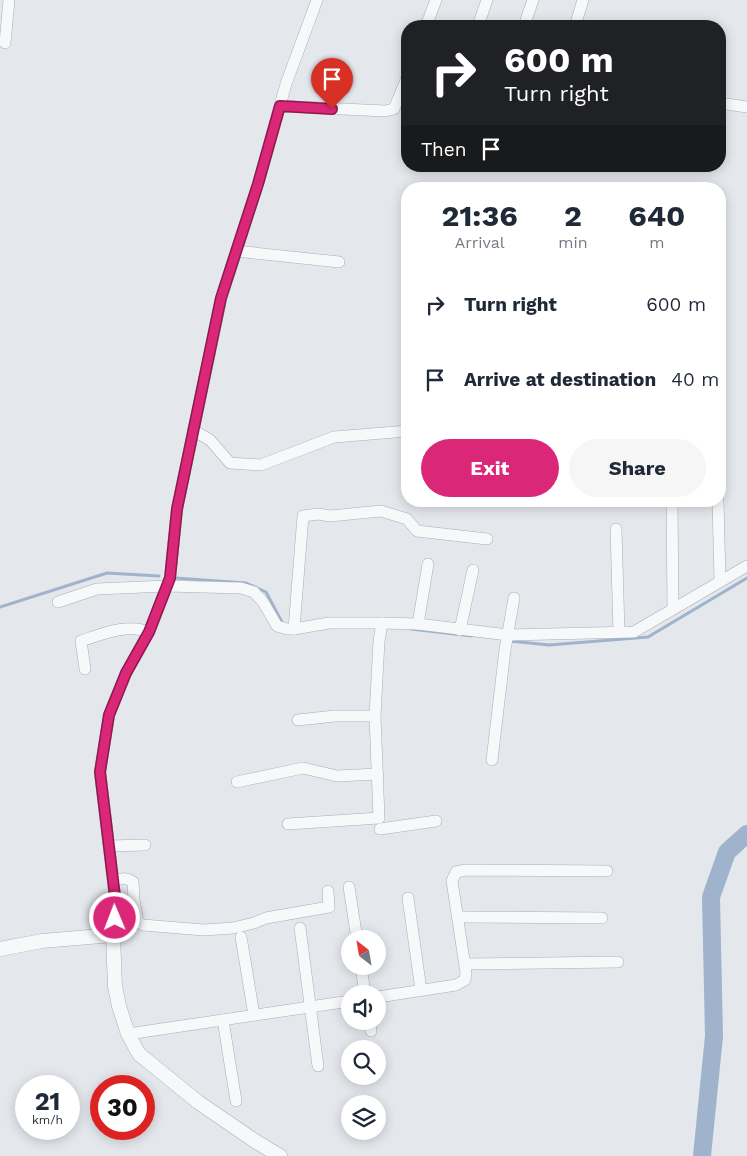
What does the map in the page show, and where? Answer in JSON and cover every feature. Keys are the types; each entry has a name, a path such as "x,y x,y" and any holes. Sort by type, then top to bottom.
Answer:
{"street":[{"path":"5,42 9,0"},
{"path":"280,1156 254,1141 198,1102 139,1054 128,1034 115,987 113,935 116,905 100,772 109,715 126,673 149,632 170,578 177,509 221,298 258,184 286,84 317,0"},
{"path":"428,20 436,0"},
{"path":"480,20 487,0"},
{"path":"526,20 533,0"},
{"path":"577,20 582,0"},
{"path":"280,106 385,111 394,109 401,92"},
{"path":"726,104 747,107"},
{"path":"236,251 339,262"},
{"path":"194,430 210,440 230,463 262,465 334,437 401,432"},
{"path":"672,507 673,609"},
{"path":"718,507 720,581"},
{"path":"294,629 303,516 318,514 330,516 381,511 407,519 417,532 487,539"},
{"path":"616,529 619,632"},
{"path":"418,624 428,564"},
{"path":"58,602 97,589 167,586 241,588 254,592 263,602 277,626 287,629 329,623 382,623 418,624 508,636 634,632 747,566"},
{"path":"460,630 473,570"},
{"path":"492,760 514,598"},
{"path":"380,828 375,716 379,641 382,623"},
{"path":"84,669 81,641 110,631 140,628 149,632"},
{"path":"298,720 335,716 375,716"},
{"path":"237,782 304,768 337,776 378,774"},
{"path":"288,824 380,828 436,821"},
{"path":"109,846 145,845"},
{"path":"386,996 456,985 465,980 465,964 452,881 456,872 466,870 607,871"},
{"path":"113,880 125,878 133,882 136,916 138,922 143,925 204,930 233,928 266,918 329,907 328,891"},
{"path":"349,887 356,930"},
{"path":"408,898 421,990"},
{"path":"458,918 602,918"},
{"path":"300,928 318,1066"},
{"path":"0,949 42,940 113,935"},
{"path":"241,937 254,1015"},
{"path":"465,964 618,962"},
{"path":"128,1034 341,1002"},
{"path":"223,1020 236,1102"}],"waterway":[{"path":"0,607 107,573 159,576"},
{"path":"175,578 246,583 266,592 283,624"},
{"path":"510,641 549,645 648,637 747,578"},
{"path":"411,629 472,636"},
{"path":"702,1156 714,1036 711,897 727,852 747,834"}],"route":[{"path":"115,918 116,905 100,772 109,715 126,673 149,632 170,578 177,509 221,298 258,184 280,106 332,109"}]}
